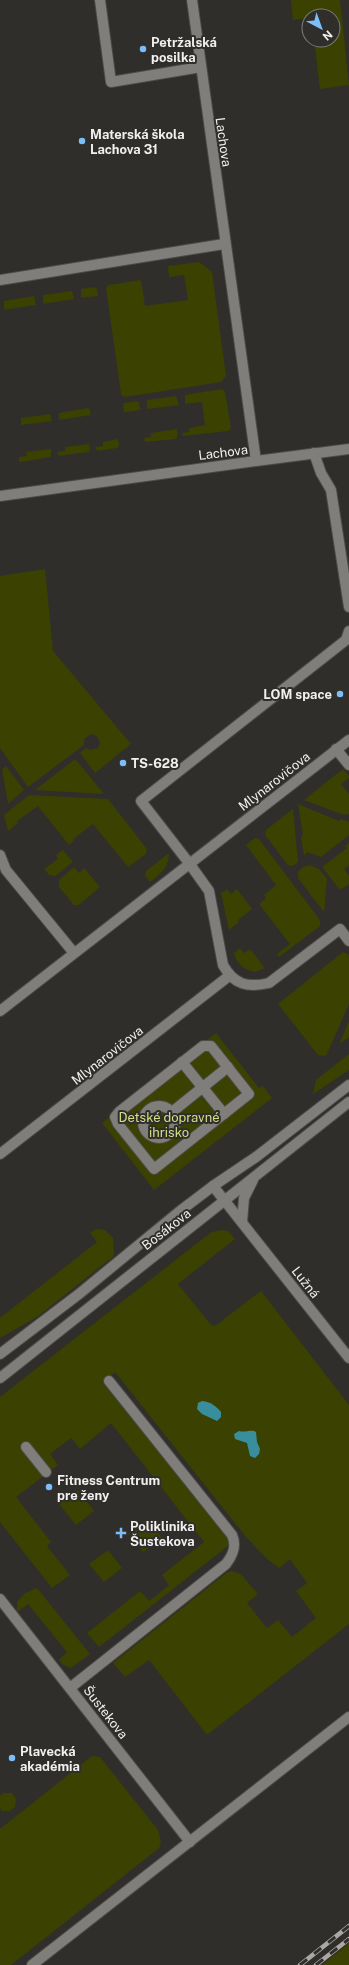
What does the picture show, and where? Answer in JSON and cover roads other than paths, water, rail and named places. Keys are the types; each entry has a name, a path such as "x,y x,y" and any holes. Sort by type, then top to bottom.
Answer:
{"street":[{"path":"100,0 112,82 201,67"},
{"name":"Lachova","path":"0,496 256,461 224,244 192,0"},
{"path":"0,280 224,244"},
{"path":"256,461 349,449"},
{"path":"314,453 321,473 331,490 349,607"},
{"path":"349,631 346,640 141,801 189,863 209,892 224,965 230,976 237,981 247,985 257,986 269,983 340,928 349,941"},
{"name":"Mlynarovičova","path":"0,1011 349,740"},
{"path":"336,749 349,765"},
{"path":"0,855 6,870 74,953"},
{"name":"Mlynarovičova","path":"0,1154 230,976"},
{"path":"203,1046 210,1046 228,1068 249,1094 154,1169 118,1124 116,1118 119,1112 203,1046"},
{"path":"182,1062 224,1114"},
{"path":"172,1112 228,1068"},
{"name":"Bosákova","path":"0,1354 79,1294 137,1245 213,1186 256,1157 349,1085"},
{"path":"139,1096 150,1109"},
{"name":"Bosákova","path":"0,1378 349,1102"},
{"path":"164,1106 172,1112 176,1122 175,1127 169,1135 160,1138 151,1136 147,1133 143,1123 144,1118 150,1109 164,1106"},
{"path":"134,1144 147,1133"},
{"path":"169,1135 180,1149"},
{"path":"242,1222 244,1198 254,1177"},
{"name":"Lužná","path":"213,1186 349,1358"},
{"path":"70,1688 226,1564 231,1558 234,1548 232,1535 109,1381"},
{"path":"26,1447 46,1472"},
{"name":"Šustekova","path":"0,1599 190,1842"},
{"path":"32,1965 349,1716"}],"water":[{"path":"202,1401 208,1402 221,1412 221,1417 217,1421 202,1414 197,1409 198,1403"},
{"path":"239,1431 256,1432 257,1442 260,1449 259,1454 255,1458 250,1456 247,1443 235,1439 234,1434"}],"railway":[{"path":"300,1965 349,1926"},
{"path":"316,1965 349,1939"}],"place":[{"name":"Petržalská posilka","path":"143,49"},
{"name":"Materská škola Lachova 31","path":"82,141"},
{"name":"LOM space","path":"340,694"},
{"name":"TS-628","path":"123,763"},
{"name":"Fitness Centrum pre ženy","path":"49,1487"},
{"name":"Poliklinika Šustekova","path":"121,1533"},
{"name":"Plavecká akadémia","path":"12,1758"}],"park label":[{"name":"Detské dopravné ihrisko","path":"169,1124"}]}
